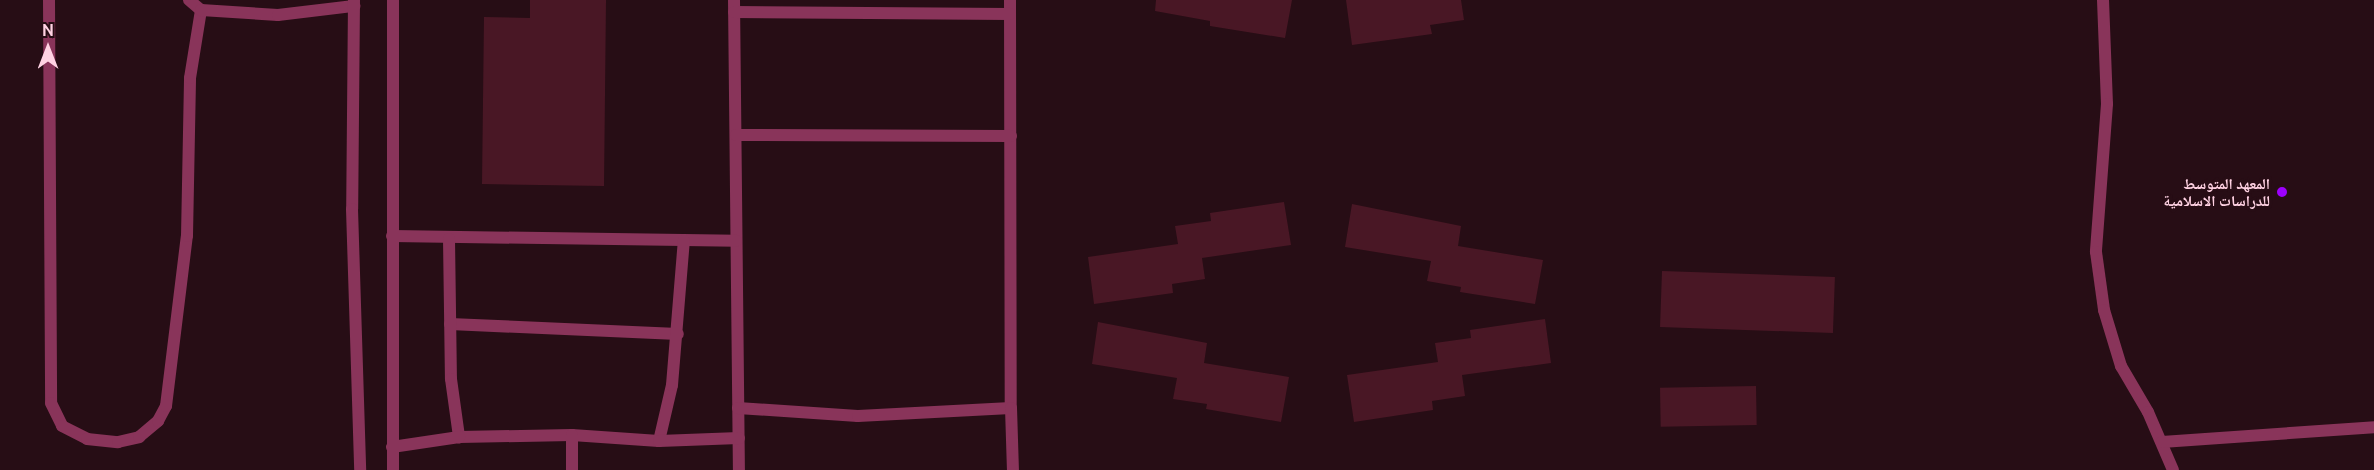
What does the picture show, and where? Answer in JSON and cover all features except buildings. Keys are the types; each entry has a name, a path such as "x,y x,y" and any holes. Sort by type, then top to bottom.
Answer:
{"street":[{"path":"49,0 51,403 62,426 87,439 118,442 139,437 158,421 166,406 187,236 190,78 201,10"},
{"path":"189,0 201,10 278,15 321,5 354,3 352,209 360,470"},
{"path":"393,0 393,470"},
{"path":"1010,0 1013,470"},
{"path":"2103,0 2107,104 2096,252 2104,310 2121,366 2162,442 2173,470"},
{"path":"739,470 734,6 1010,14"},
{"path":"736,135 1011,136"},
{"path":"392,236 448,239 736,242"},
{"path":"448,239 453,409 459,437"},
{"path":"659,441 672,385 684,240"},
{"path":"450,324 678,334"},
{"path":"738,408 858,416 1011,408"},
{"path":"2162,442 2374,427"},
{"path":"392,447 459,437 572,435 659,441 739,438"},
{"path":"572,435 572,470"}],"place":[{"name":"المعهد المتوسط للدراسات الاسلامية","path":"2282,192"}]}
